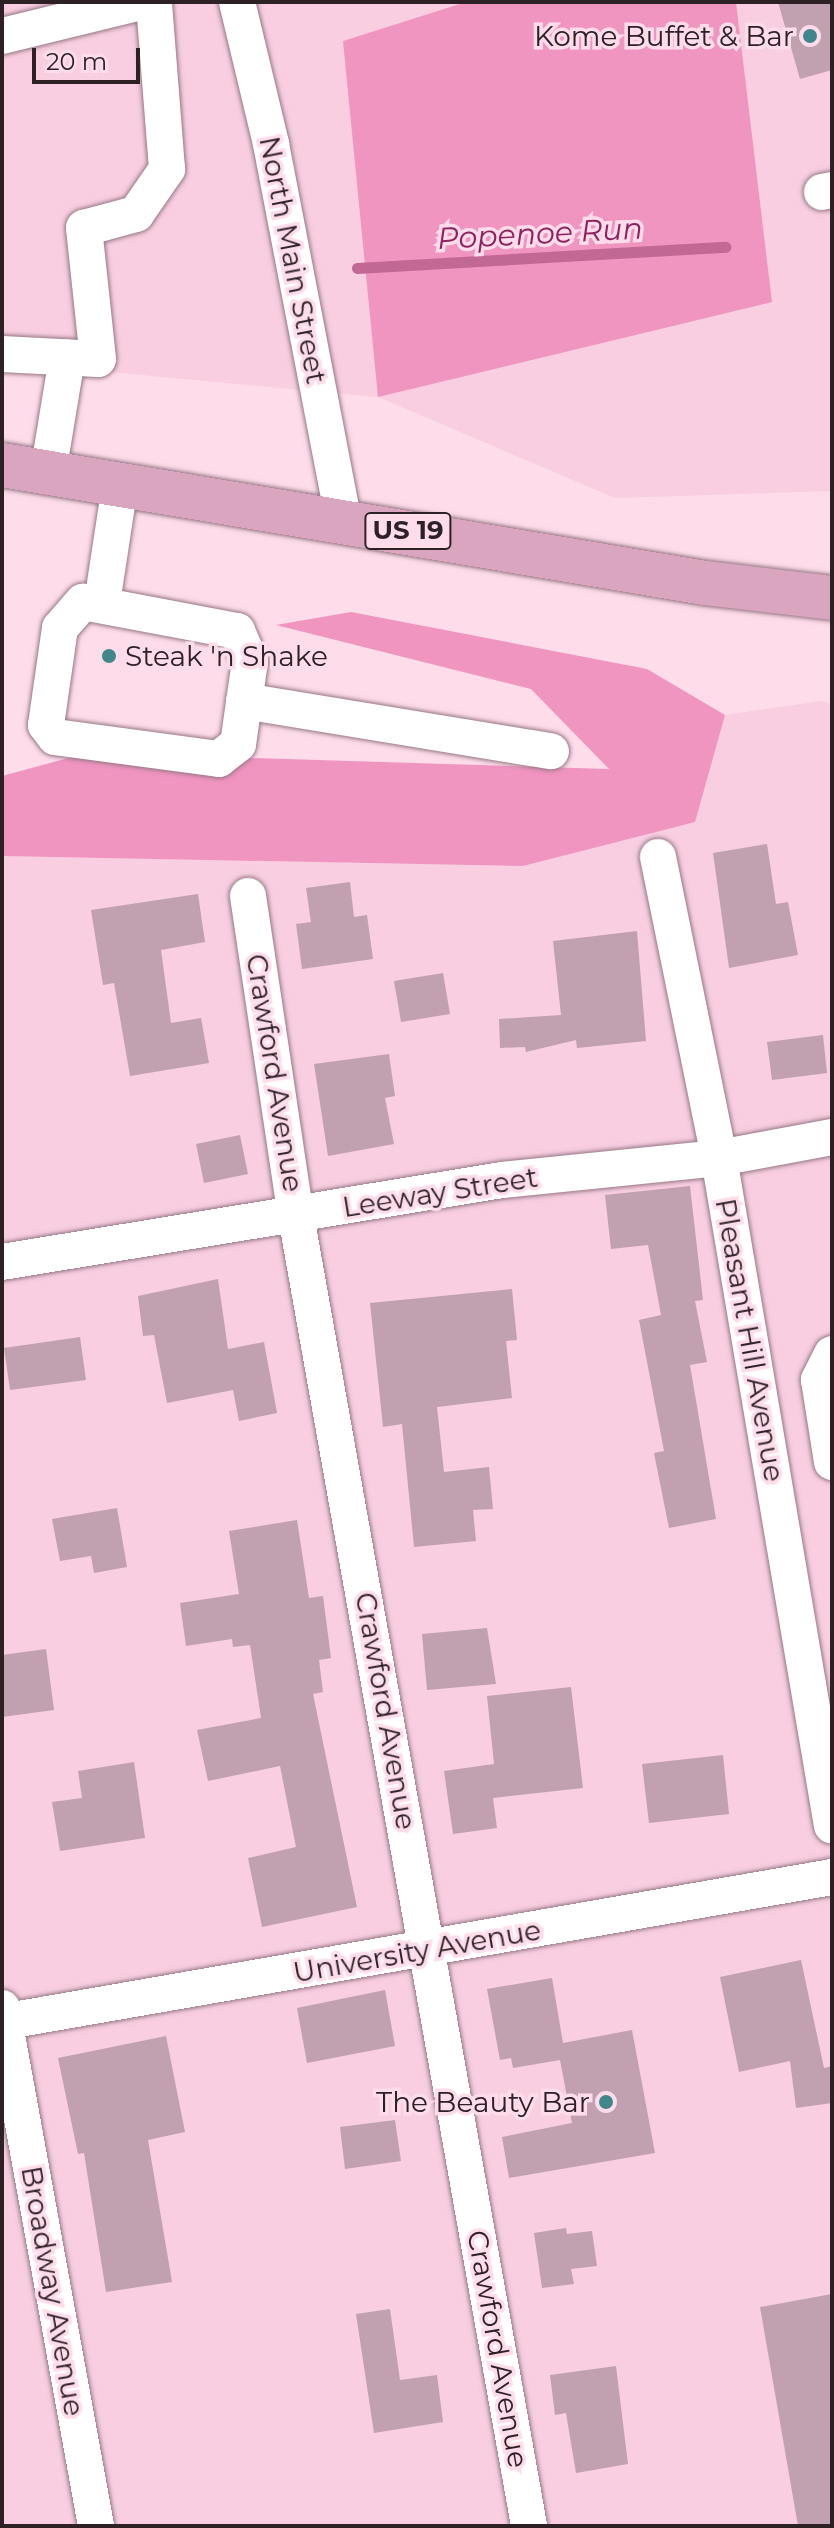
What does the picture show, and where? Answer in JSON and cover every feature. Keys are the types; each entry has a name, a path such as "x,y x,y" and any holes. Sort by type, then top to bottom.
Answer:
{"main road":[{"name":"US 19","path":"2,465 826,601"}],"street":[{"path":"2,36 141,2"},
{"path":"2,354 98,359 84,228 136,214 167,169 154,2"},
{"name":"North Main Street","path":"237,2 271,144 343,519"},
{"path":"48,473 67,358"},
{"path":"102,603 120,485"},
{"path":"83,602 102,603 237,631 250,661 238,744 219,759 55,737 46,725 60,628 83,602"},
{"path":"244,701 551,751"},
{"name":"Pleasant Hill Avenue","path":"658,857 719,1158 832,1826"},
{"name":"Crawford Avenue","path":"248,896 296,1216 429,1950 529,2526"},
{"name":"Leeway Street","path":"2,1262 502,1180 719,1158 832,1137"},
{"path":"832,1354 819,1380 832,1462"},
{"name":"University Avenue","path":"3,2017 429,1950 832,1877"},
{"name":"Broadway Avenue","path":"3,2017 96,2526"}],"shaded area":[{"path":"2,2 466,2 343,41 772,302 736,2 832,2 832,491 615,498 378,397 2,362"},
{"path":"466,2 736,2 772,302 378,397 343,41"},
{"path":"351,612 647,669 725,715 695,822 523,866 2,856 2,776 87,753 609,769 531,689 276,625"},
{"path":"820,701 832,704 832,2526 2,2526 2,856 523,866 694,822 725,715"}],"building":[{"name":"Kome Buffet & Bar","path":"778,2 832,2 832,70 800,79"},
{"path":"767,844 776,904 788,902 798,955 729,968 713,853"},
{"path":"350,882 354,917 367,915 373,959 302,969 296,924 311,922 306,888"},
{"path":"198,894 205,942 161,950 171,1023 201,1018 209,1063 130,1076 114,983 103,985 91,910"},
{"path":"637,931 646,1041 577,1048 576,1040 526,1052 525,1047 500,1048 499,1019 561,1015 553,941"},
{"path":"443,973 450,1014 401,1022 394,981"},
{"path":"823,1035 827,1073 772,1080 767,1042"},
{"path":"389,1054 395,1096 385,1098 394,1144 328,1156 314,1064"},
{"path":"240,1135 248,1174 204,1183 196,1144"},
{"path":"690,1186 703,1300 695,1301 707,1362 690,1365 716,1519 669,1528 654,1453 664,1451 639,1320 661,1315 648,1245 611,1249 605,1195"},
{"path":"218,1279 228,1349 264,1342 277,1413 239,1421 233,1390 167,1403 154,1335 143,1336 138,1296"},
{"path":"512,1289 517,1340 506,1341 512,1398 437,1407 444,1472 489,1467 493,1509 473,1510 476,1541 414,1547 402,1424 383,1427 370,1303"},
{"path":"80,1337 86,1380 10,1390 4,1348"},
{"path":"117,1508 127,1567 94,1573 91,1556 60,1561 52,1519"},
{"path":"297,1520 309,1598 323,1596 331,1658 319,1660 323,1692 313,1694 357,1907 262,1927 248,1858 296,1847 280,1766 208,1781 197,1730 261,1718 250,1645 233,1647 232,1639 186,1646 180,1603 239,1594 229,1531"},
{"path":"487,1628 496,1684 427,1690 422,1634"},
{"path":"46,1649 54,1710 2,1717 2,1655"},
{"path":"571,1687 583,1788 493,1798 497,1828 453,1834 444,1771 494,1764 487,1696"},
{"path":"723,1755 729,1814 649,1823 642,1764"},
{"path":"134,1762 145,1838 60,1851 52,1802 82,1798 78,1771"},
{"path":"801,1960 824,2068 832,2066 832,2103 796,2108 790,2061 739,2072 720,1977"},
{"path":"552,1978 563,2043 632,2030 655,2153 509,2178 502,2137 572,2123 560,2060 513,2068 511,2058 500,2060 487,1989"},
{"path":"385,1990 395,2046 307,2063 297,2008"},
{"path":"166,2036 185,2132 148,2140 172,2282 106,2292 84,2153 78,2154 58,2058"},
{"path":"395,2120 401,2161 345,2169 340,2127"},
{"path":"566,2228 567,2234 592,2231 597,2266 571,2269 574,2284 542,2288 534,2233"},
{"path":"832,2294 832,2526 798,2526 760,2307"},
{"path":"390,2309 400,2380 437,2375 443,2422 374,2433 356,2314"},
{"path":"616,2366 628,2464 576,2473 566,2413 555,2415 550,2375"}],"waterway":[{"name":"Popenoe Run","path":"357,268 725,247"}],"place":[{"name":"Kome Buffet & Bar","path":"810,36"},
{"name":"Steak 'n Shake","path":"109,656"},
{"name":"The Beauty Bar","path":"606,2102"}]}
